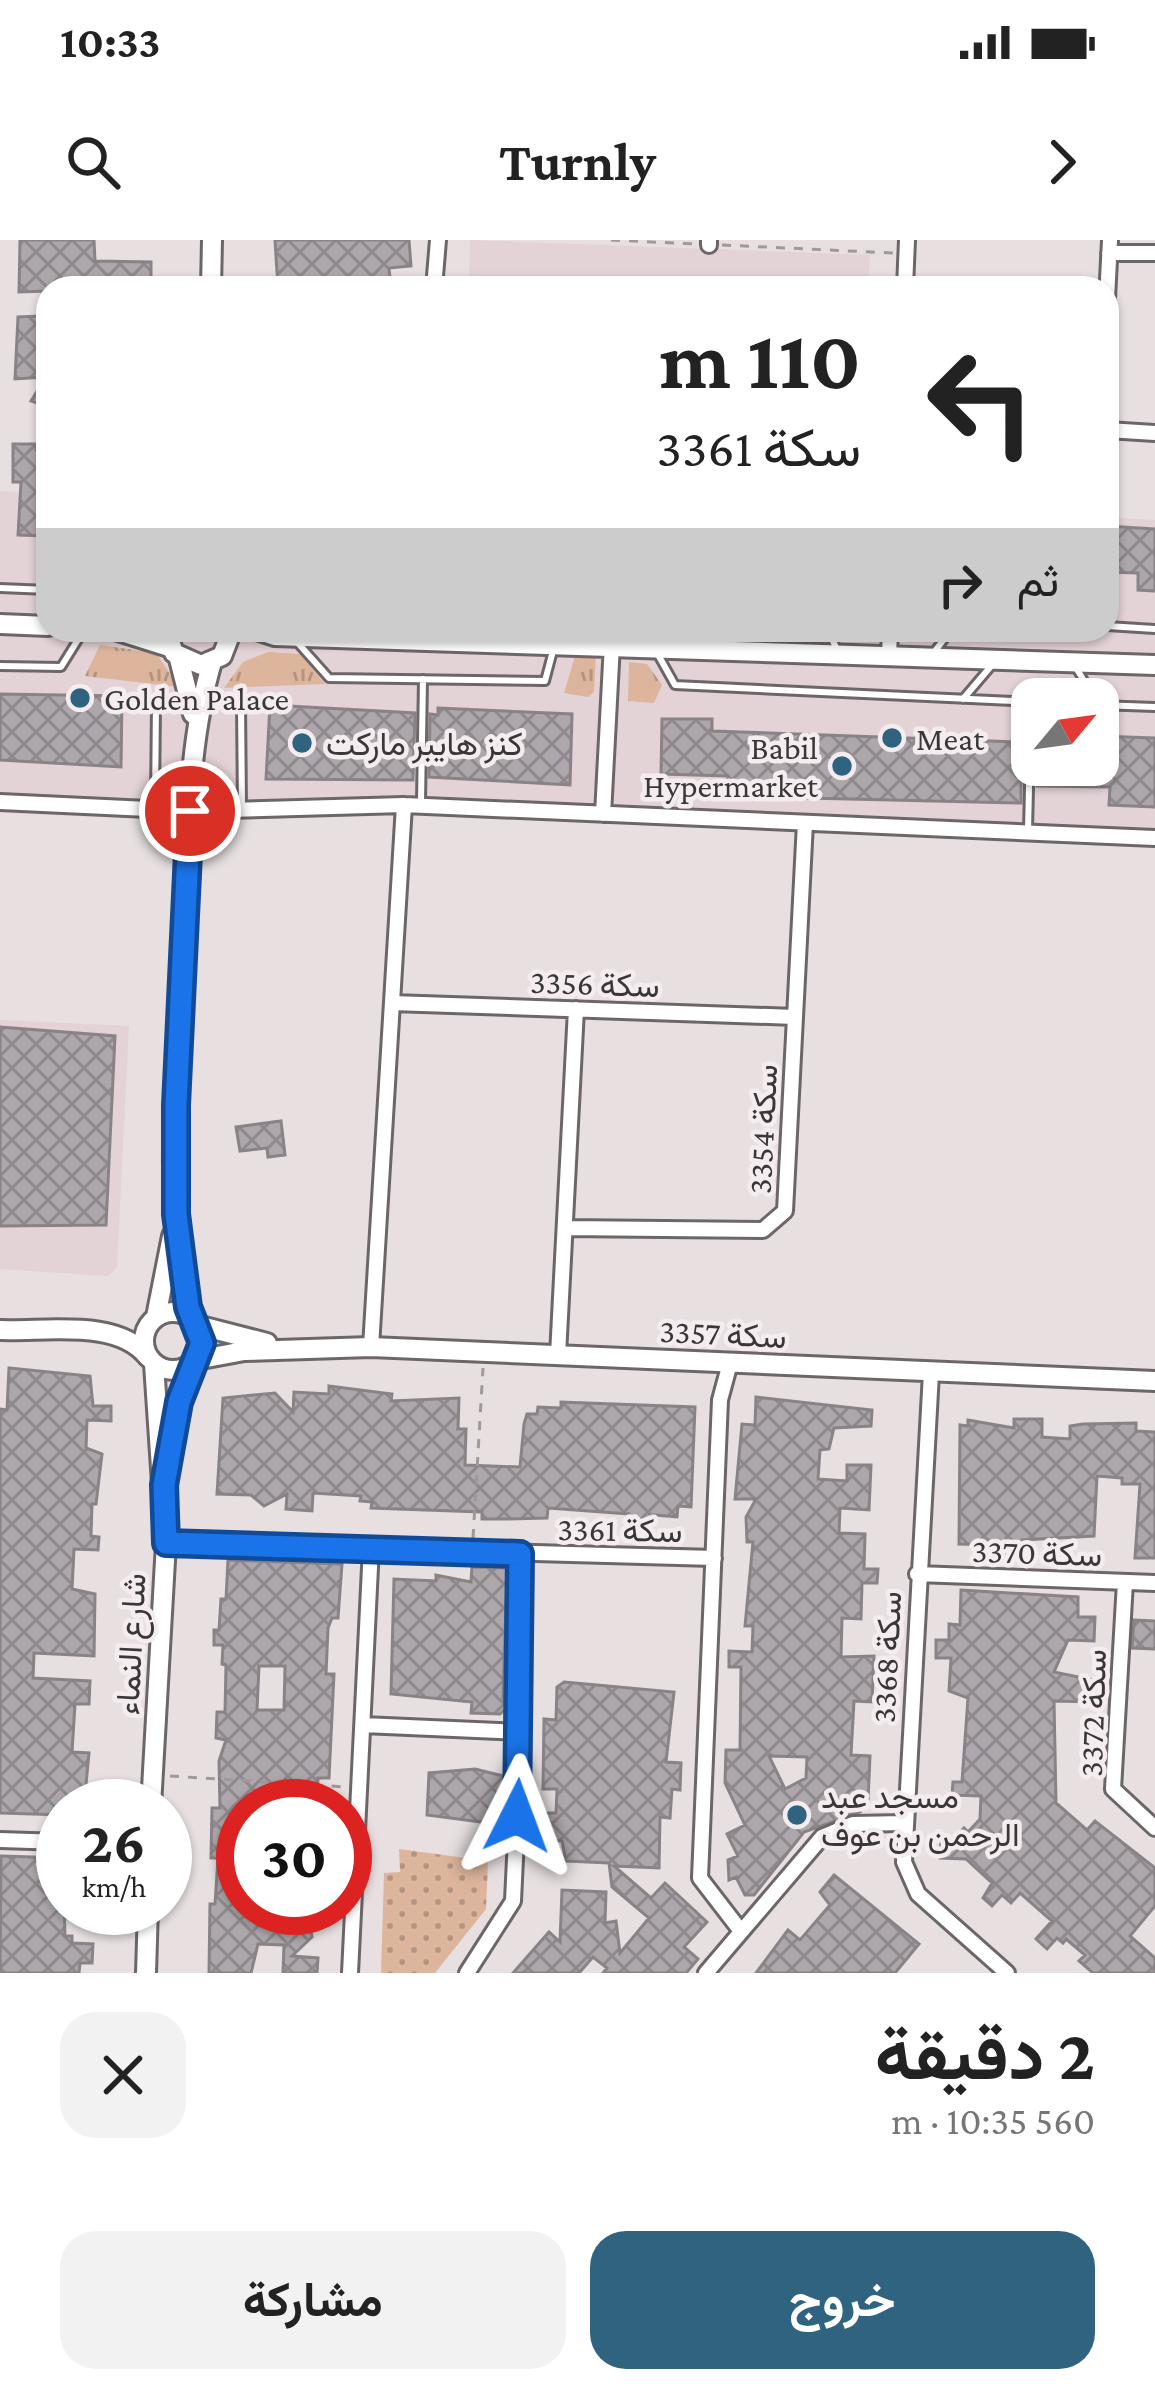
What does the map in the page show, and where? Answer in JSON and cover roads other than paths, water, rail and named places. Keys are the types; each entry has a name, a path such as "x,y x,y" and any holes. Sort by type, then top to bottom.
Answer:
{"street":[{"path":"211,276 212,240"},
{"path":"435,276 438,240"},
{"path":"1110,247 1155,253"},
{"path":"1119,431 1155,433"},
{"path":"0,624 36,626"},
{"path":"111,1333 138,1343 151,1360 171,1371 192,1363 202,1343 194,1322 176,1214 176,1105 195,725 226,642"},
{"path":"171,645 217,659 258,642"},
{"path":"528,642 1155,665"},
{"path":"889,657 890,642"},
{"path":"603,814 613,644"},
{"path":"171,645 195,725"},
{"path":"0,802 190,811 404,805 1155,838"},
{"path":"371,1347 404,805"},
{"name":"سكة 3354","path":"565,1228 763,1230 785,1211 805,823"},
{"name":"سكة 3356","path":"392,1003 795,1017"},
{"path":"558,1355 576,1010"},
{"path":"151,1360 144,1340 153,1320 176,1214"},
{"path":"0,1330 111,1333 173,1312 194,1322"},
{"name":"سكة 3357","path":"194,1322 289,1348"},
{"name":"سكة 3357","path":"192,1363 289,1348 371,1347 1155,1381"},
{"name":"شارع النماء","path":"151,1360 166,1543 153,1779"},
{"name":"شارع النماء","path":"164,1485 192,1363"},
{"path":"730,1363 720,1400 700,1878 740,1930"},
{"name":"سكة 3368","path":"931,1373 904,1862 918,1894 985,1967 1007,1973"},
{"name":"سكة 3361","path":"166,1543 714,1558"},
{"path":"350,1973 371,1546"},
{"path":"467,1973 513,1901 521,1732 520,1554"},
{"name":"سكة 3370","path":"917,1574 1155,1582"},
{"name":"سكة 3372","path":"1125,1582 1113,1789 1155,1828"},
{"path":"363,1726 521,1732"},
{"path":"706,1973 822,1837 853,1824 904,1823"},
{"path":"0,1840 36,1841"},
{"path":"146,1973 147,1935"}],"lane":[{"path":"0,588 36,590"},
{"path":"1119,627 1155,629"},
{"path":"0,666 61,667 77,642"},
{"path":"290,642 329,678 545,681 555,643"},
{"path":"833,642 839,655"},
{"path":"930,658 942,642"},
{"path":"654,648 674,685 1011,701"},
{"path":"963,699 997,661"},
{"path":"1073,663 1082,678"},
{"path":"421,806 423,679"},
{"path":"155,809 156,701"},
{"path":"241,704 242,809"},
{"path":"1119,705 1155,707"},
{"path":"1028,832 1029,786"}],"place":[{"name":"Golden Palace","path":"80,698"},
{"name":"Meat","path":"892,738"},
{"name":"كنز هايبر ماركت","path":"302,743"},
{"name":"Babil Hypermarket","path":"842,766"},
{"name":"مسجد عبد الرحمن بن عوف","path":"797,1815"}]}
